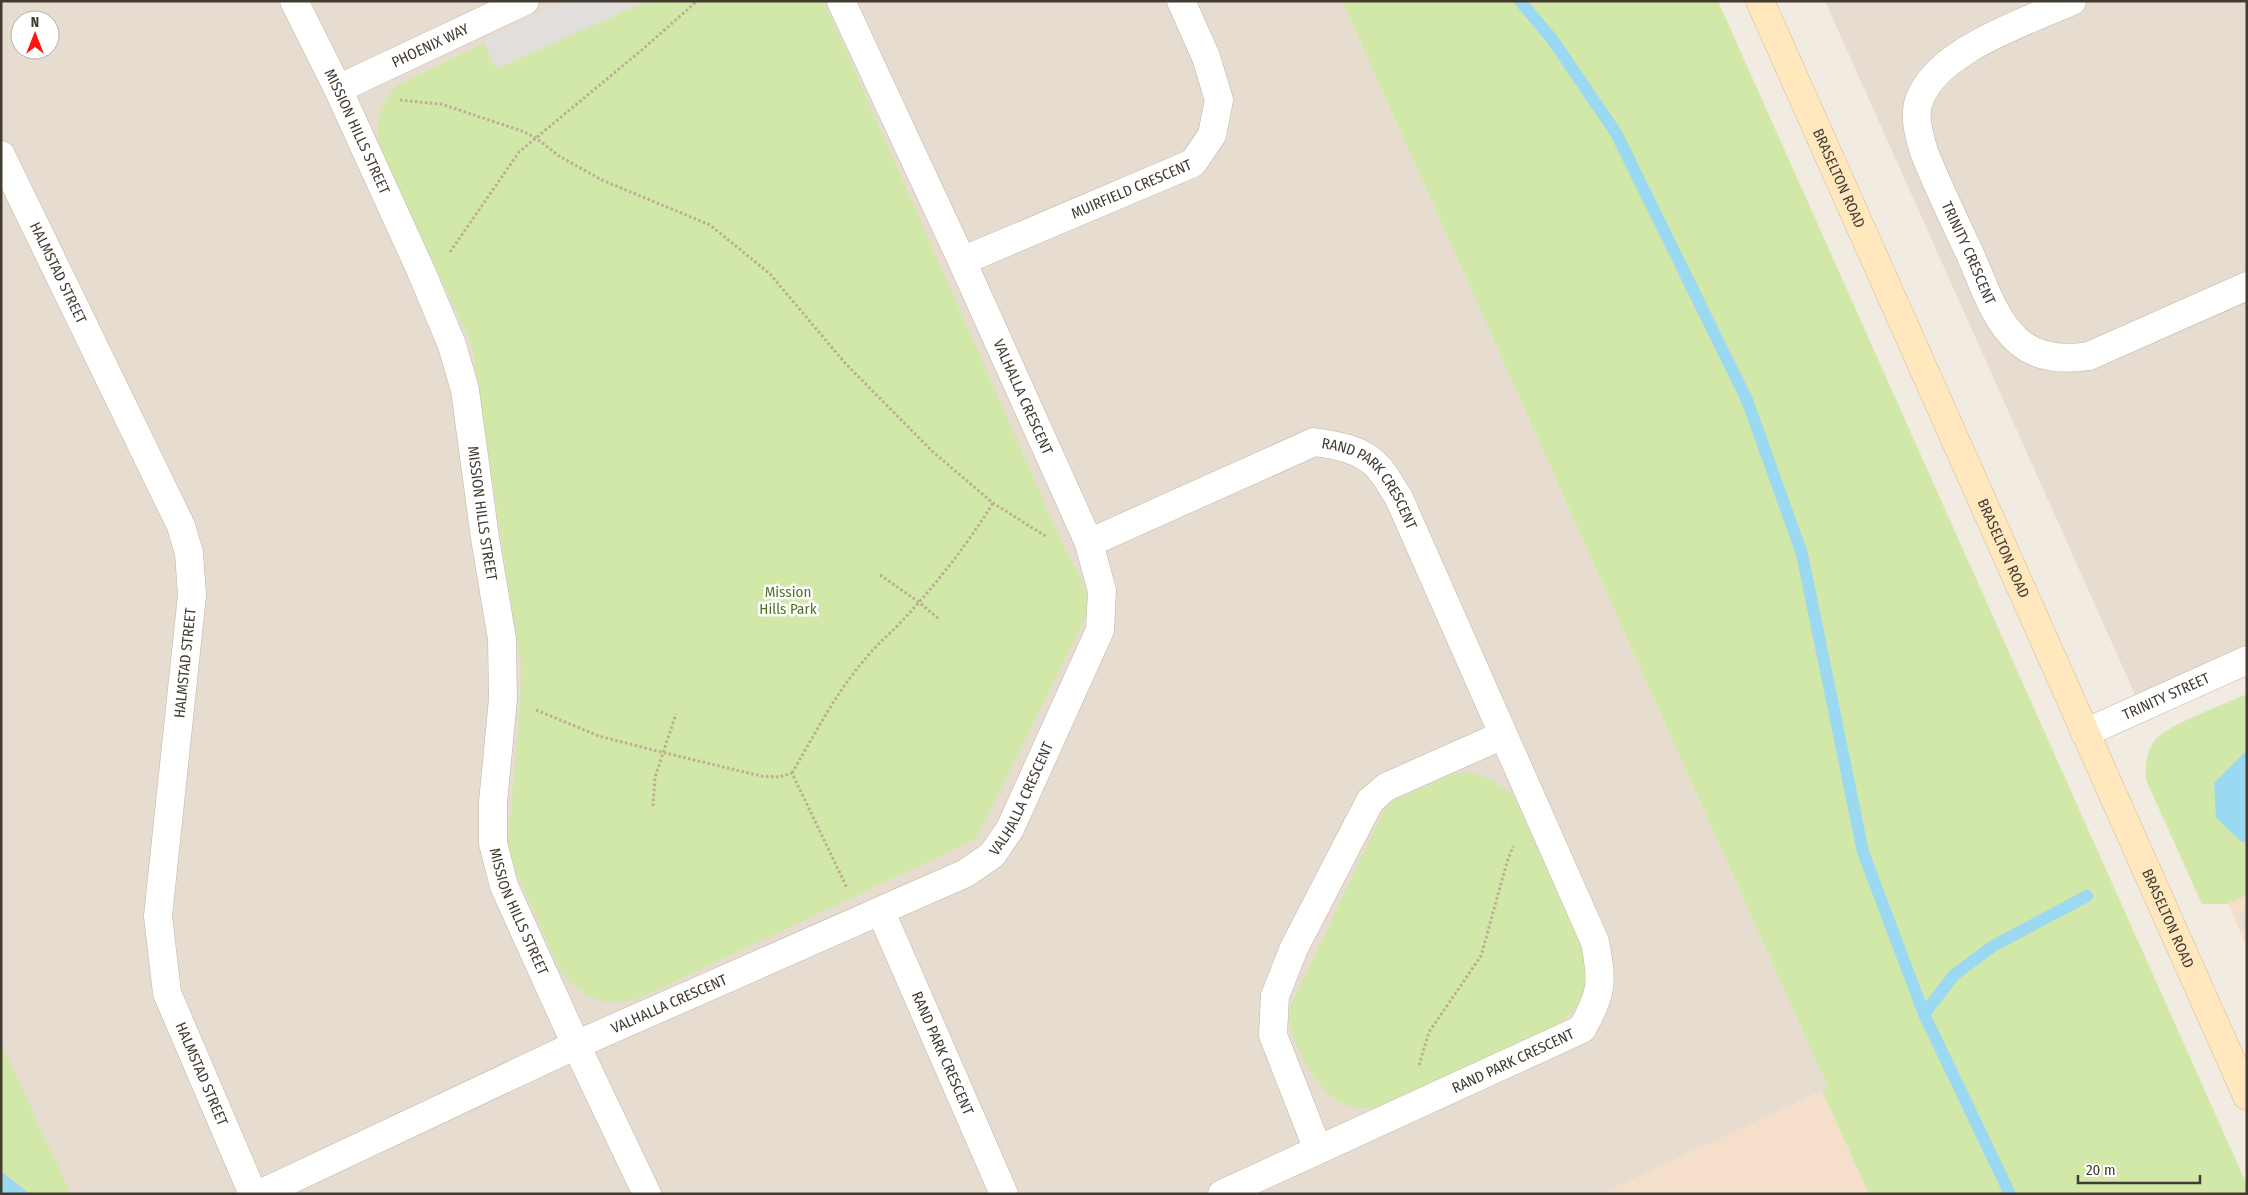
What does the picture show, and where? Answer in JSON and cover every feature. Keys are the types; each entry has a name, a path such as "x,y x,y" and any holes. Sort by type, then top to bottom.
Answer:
{"street":[{"name":"MISSION HILLS STREET","path":"294,1 338,89 452,345 465,390 485,538 502,638 503,699 492,802 492,844 504,886 576,1045 647,1194"},
{"name":"PHOENIX WAY","path":"338,89 525,1"},
{"name":"VALHALLA CRESCENT","path":"260,1194 576,1045 966,873 992,855 1010,829 1100,630 1102,591 1089,542 962,261 841,1"},
{"name":"MUIRFIELD CRESCENT","path":"962,261 1193,163 1212,135 1219,100 1206,57 1181,1"},
{"name":"BRASELTON ROAD","path":"1760,1 2247,1096"},
{"name":"TRINITY CRESCENT","path":"2072,1 1966,49 1944,65 1930,81 1918,104 1918,131 1924,152 1998,317 2017,340 2028,348 2059,358 2075,358 2089,356 2247,286"},
{"name":"HALMSTAD STREET","path":"1,156 181,526 189,553 192,595 158,916 167,993 253,1194"},
{"name":"RAND PARK CRESCENT","path":"1089,542 1314,442 1340,445 1358,453 1378,466 1398,496 1539,814 1595,942 1601,971 1598,999 1582,1030 1222,1194"},
{"name":"TRINITY STREET","path":"2085,733 2247,660"},
{"path":"1318,1150 1273,1035 1275,996 1294,948 1370,801 1386,787 1503,735"},
{"name":"RAND PARK CRESCENT","path":"872,916 1004,1194"}],"path":[{"path":"430,292 437,272 519,152 643,50 697,1"},
{"path":"395,99 441,104 489,119 536,138 559,156 602,180 710,225 770,274 852,370 925,444 993,503 1063,545 1089,542"},
{"path":"503,699 537,710 599,736 761,776 779,777 792,773 838,695 866,658 919,602 967,544 993,503"},
{"path":"880,575 919,602 940,620"},
{"path":"653,806 655,777 676,714"},
{"path":"792,773 872,916"},
{"path":"1416,1105 1420,1060 1429,1032 1481,956 1512,847 1518,833 1539,814"}],"shaded area":[{"path":"1,1 1342,1 1828,1088 1601,1194 1,1194"},
{"path":"569,1 647,1 496,69 484,39"},
{"path":"1825,1 2247,1 2247,663 2142,710"},
{"path":"2247,895 2247,947 2228,904"},
{"path":"2247,911 2247,935 2238,915"},
{"path":"1822,1091 1869,1194 1601,1194"}],"green space":[{"name":"Mission Hills Park","path":"647,1 824,1 1063,545 1081,578 1086,596 1087,615 976,839 642,997 618,1002 607,1002 588,996 561,972 510,858 508,841 520,704 521,668 472,345 379,146 377,128 380,111 386,98 397,85 484,43 496,69"},
{"path":"1342,1 1718,1 2247,1185 2247,1194 1869,1194 1822,1091 1828,1088"},
{"path":"2247,694 2247,895 2228,904 2202,904 2146,780 2147,759 2150,748 2163,733 2185,721"},
{"path":"1469,772 1493,781 1514,797 1586,956 1589,975 1583,1001 1558,1025 1387,1105 1359,1108 1347,1105 1337,1100 1319,1084 1304,1060 1292,1033 1290,1020 1291,1005 1385,808 1392,802 1452,774"},
{"path":"1,1043 71,1194 1,1194"}],"water":[{"path":"2247,750 2247,841 2242,842 2216,818 2214,783"},
{"path":"1,1166 2,1172 30,1194 1,1194"}],"waterway":[{"path":"1520,1 1552,39 1616,133 1747,400 1802,554 1863,852 1924,1014 2010,1194"},
{"path":"1924,1014 1954,975 1993,946 2087,896"}]}
